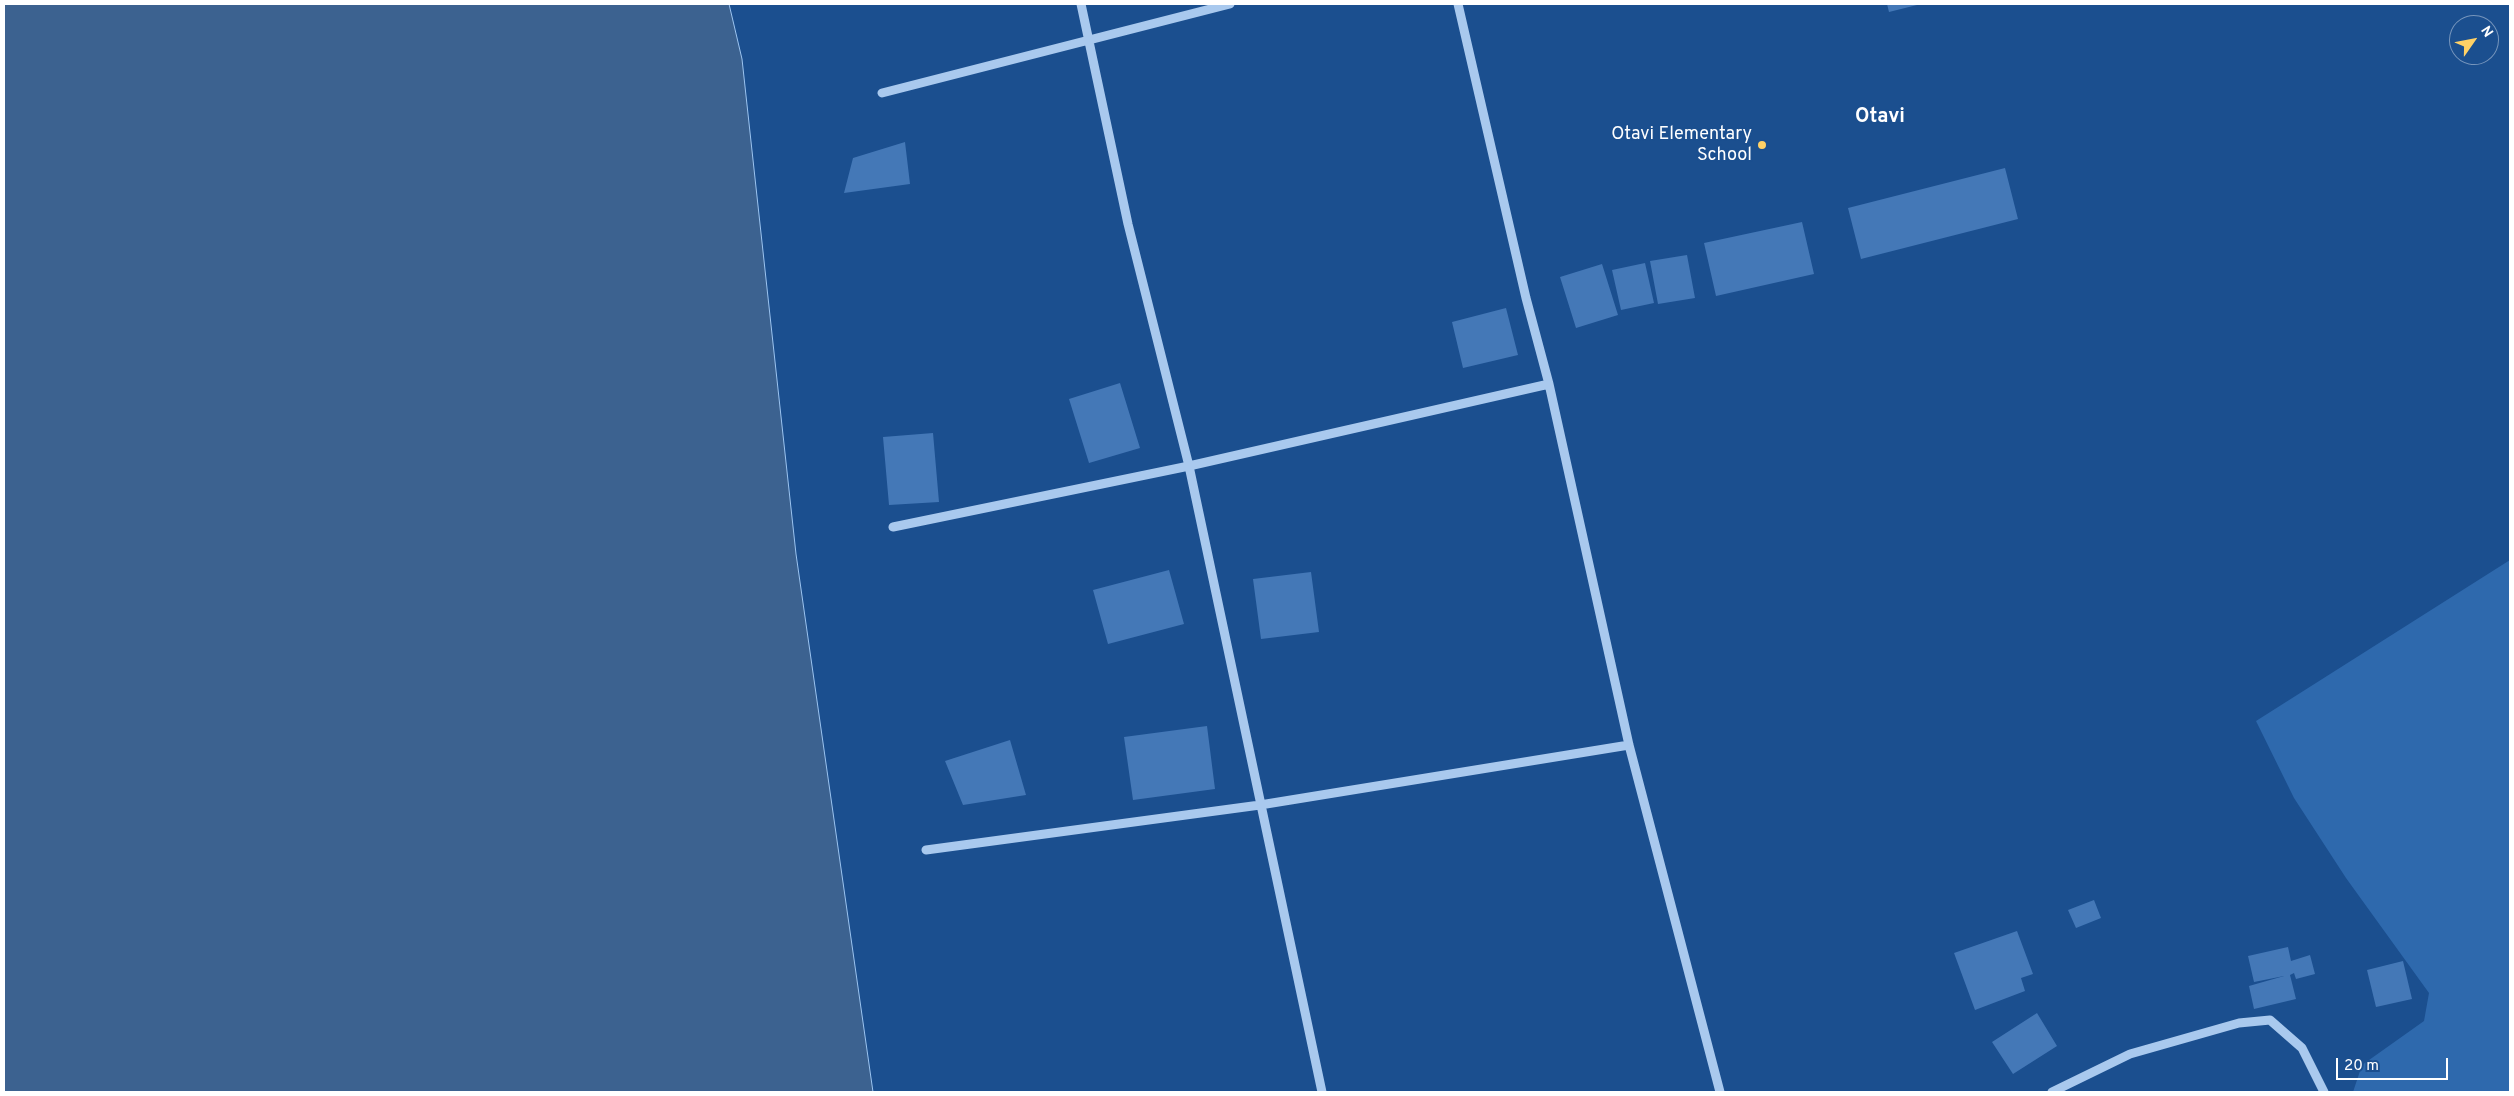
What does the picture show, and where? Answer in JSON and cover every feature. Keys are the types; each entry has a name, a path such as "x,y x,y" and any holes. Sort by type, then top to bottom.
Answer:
{"street":[{"path":"1081,4 1128,224 1189,466 1322,1092"},
{"path":"882,93 1230,4"},
{"path":"1458,4 1526,298 1549,384 1629,745 1720,1092"},
{"path":"893,527 1189,466 1549,384"},
{"path":"926,850 1260,805 1629,745"},
{"path":"2052,1092 2130,1054 2239,1023 2270,1020 2302,1048 2324,1092"}],"shaded area":[{"path":"4,4 729,4 742,59 796,554 873,1092 4,1092"},
{"path":"2510,560 2510,1092 2353,1092 2362,1065 2424,1021 2429,993 2346,878 2294,798 2256,721"}],"building":[{"path":"1887,4 1921,4 1889,12"},
{"path":"905,142 910,184 844,193 853,158"},
{"path":"2005,168 2018,219 1861,259 1848,208"},
{"path":"1802,222 1814,274 1716,296 1704,243"},
{"path":"1687,255 1695,298 1658,304 1650,261"},
{"path":"1645,263 1654,303 1621,310 1612,270"},
{"path":"1602,264 1618,315 1576,328 1560,277"},
{"path":"1506,308 1518,355 1463,368 1452,322"},
{"path":"1120,383 1140,448 1089,463 1069,399"},
{"path":"933,433 939,502 889,505 883,437"},
{"path":"1169,570 1184,624 1108,644 1093,590"},
{"path":"1311,572 1319,632 1261,639 1253,579"},
{"path":"1207,726 1215,789 1133,800 1124,737"},
{"path":"1010,740 1026,795 963,805 945,761"},
{"path":"2094,900 2101,918 2076,928 2068,910"},
{"path":"2017,931 2033,974 2021,978 2025,991 1975,1010 1954,953"},
{"path":"2288,947 2291,961 2310,955 2315,974 2296,979 2294,973 2290,975 2296,999 2254,1009 2249,986 2284,976 2254,982 2248,956"},
{"path":"2403,961 2412,999 2376,1007 2367,970"},
{"path":"2037,1013 2057,1046 2013,1074 1992,1042"}],"place":[{"name":"Otavi Elementary School","path":"1762,145"}],"district":[{"name":"Otavi","path":"1880,118"}]}
